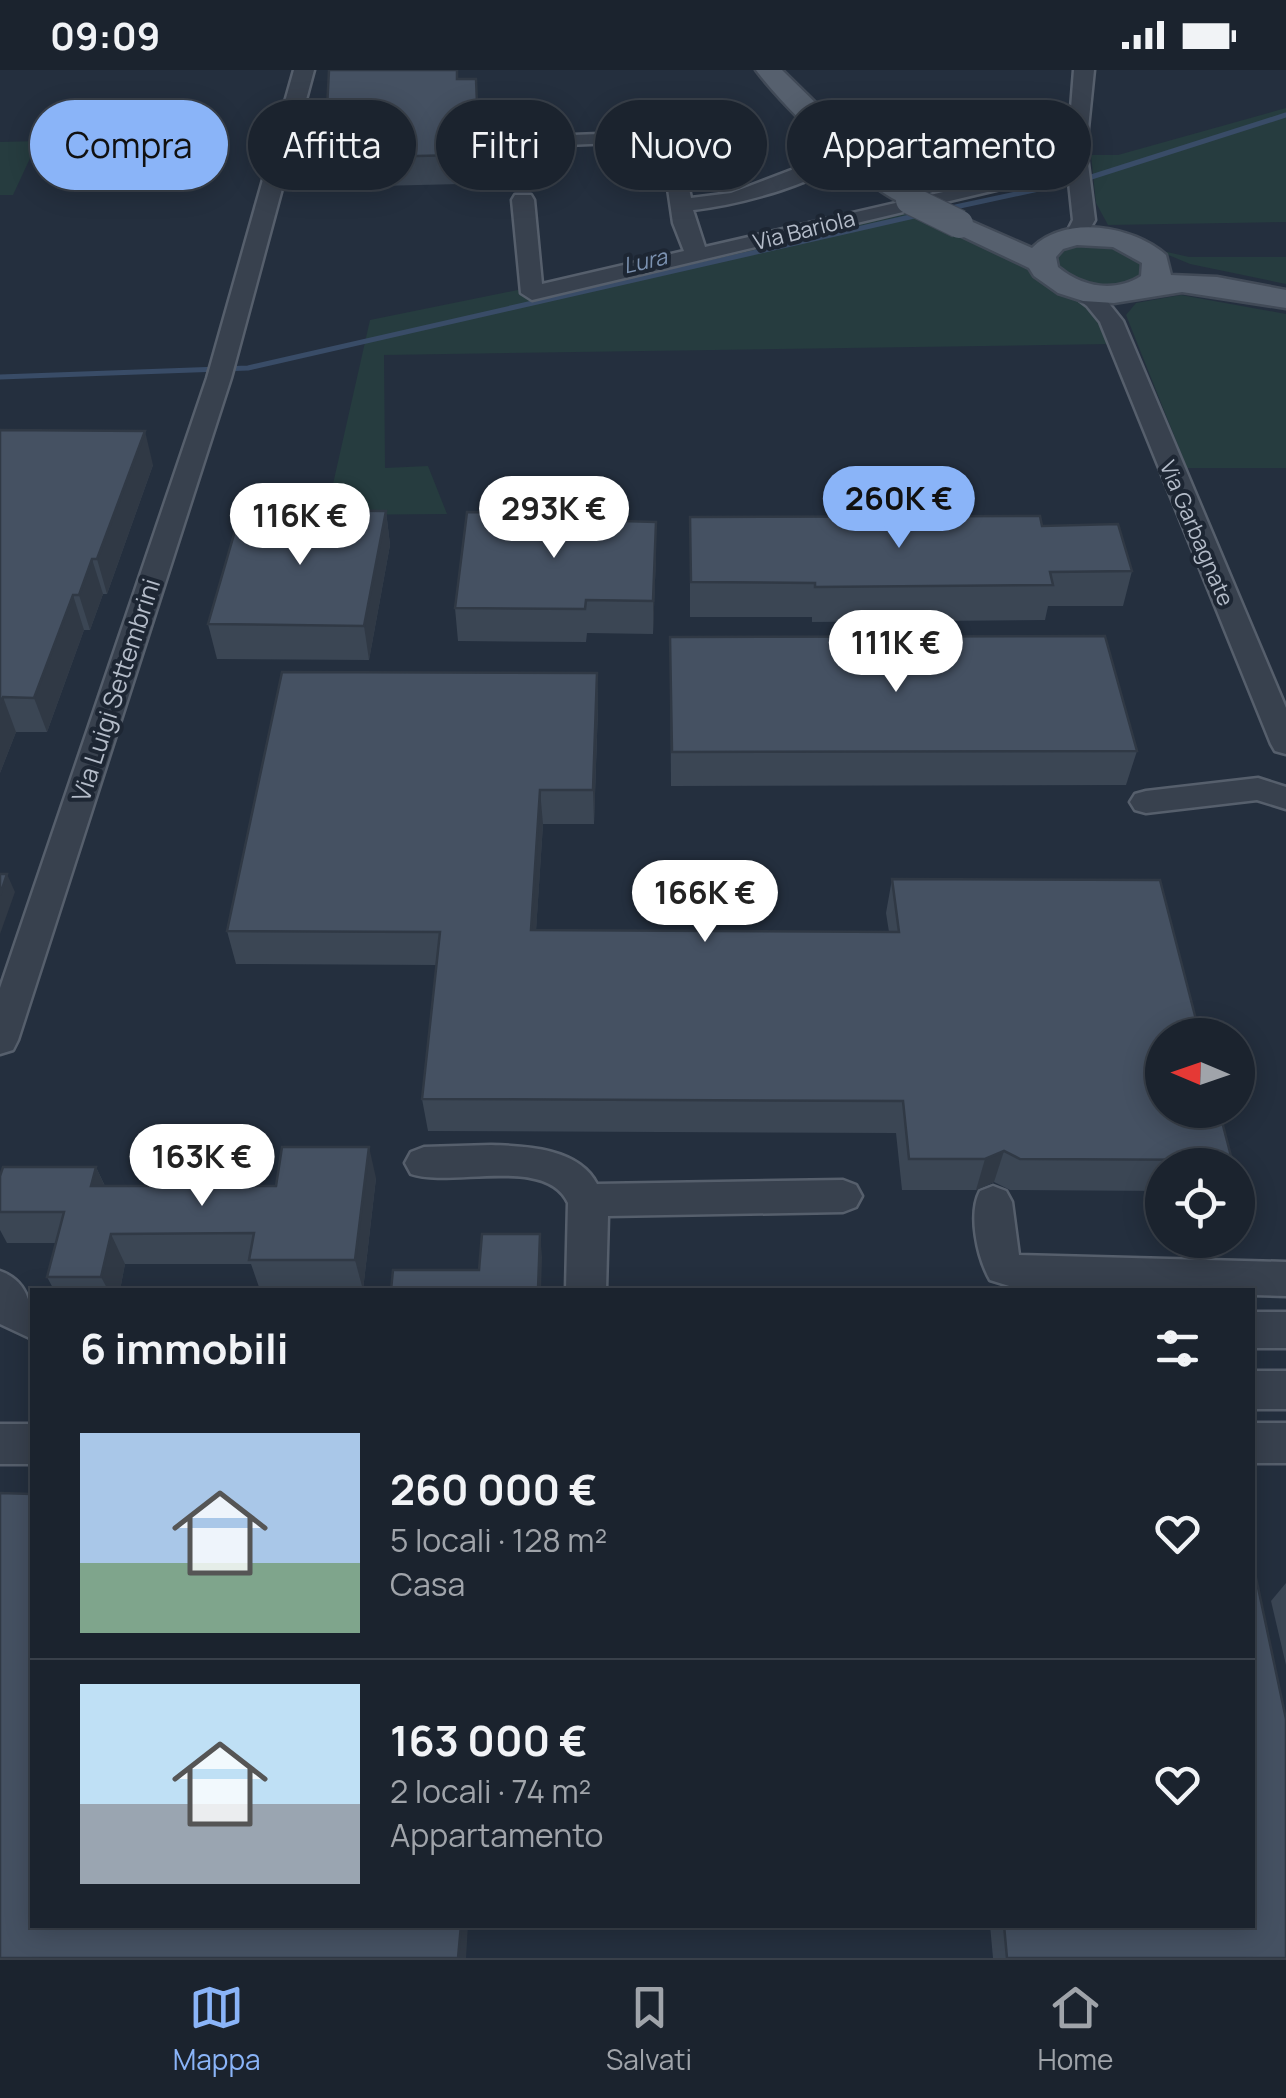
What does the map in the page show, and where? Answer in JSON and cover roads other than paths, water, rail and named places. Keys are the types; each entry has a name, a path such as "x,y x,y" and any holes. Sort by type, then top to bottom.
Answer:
{"main road":[{"path":"768,70 798,100"},
{"path":"897,190 910,200 1040,262 1051,278 1077,290 1134,290 1177,282 1286,298"},
{"path":"968,228 1019,241 1090,236 1134,244 1134,290"},
{"path":"1040,262 1046,248 1064,239"}],"street":[{"name":"Via Luigi Settembrini","path":"0,1040 219,378 304,70"},
{"path":"1083,100 1084,70"},
{"path":"575,138 670,134 684,223 698,257"},
{"path":"684,206 735,199 787,179"},
{"name":"Via Bariola","path":"523,200 532,293 970,190"},
{"path":"1064,239 1083,227 1080,190"},
{"path":"1082,190 1099,226 1117,239"},
{"name":"Via Garbagnate","path":"1134,290 1286,744"},
{"path":"1146,802 1272,794 1286,770"},
{"path":"424,1163 526,1161 565,1171 587,1200 586,1288"},
{"path":"587,1200 843,1196"},
{"path":"993,1202 1000,1261 1004,1268 1019,1272 1286,1279"},
{"path":"0,1288 15,1313 30,1320"},
{"path":"1255,1330 1286,1330"},
{"path":"1255,1390 1286,1390"},
{"path":"1255,1442 1286,1443"},
{"path":"0,1444 30,1444"}],"waterway":[{"name":"Lura","path":"946,209 1085,179 1286,115"},
{"name":"Lura","path":"0,377 248,368 923,214"}]}
